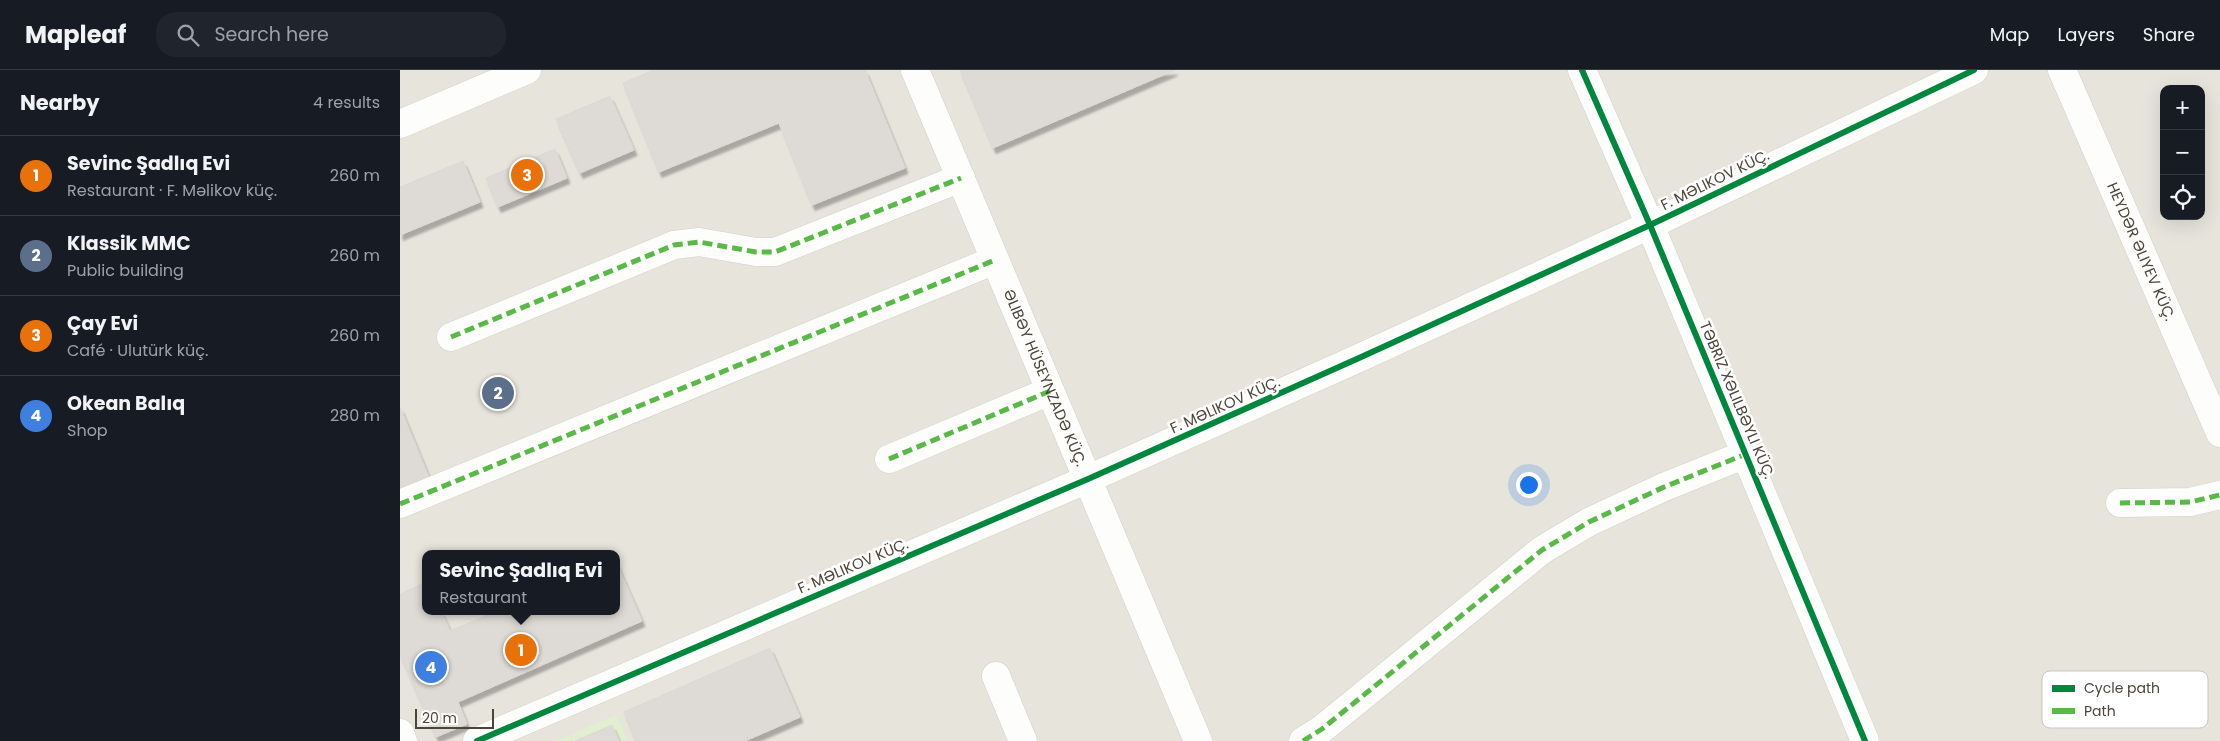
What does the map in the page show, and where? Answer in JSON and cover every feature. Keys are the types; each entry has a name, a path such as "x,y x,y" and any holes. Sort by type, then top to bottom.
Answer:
{"street":[{"path":"400,124 527,70"},
{"name":"ƏLIBƏY HÜSEYNZADƏ KÜÇ.","path":"915,70 1198,741"},
{"name":"TƏBRIZ XƏLILBƏYLI KÜÇ.","path":"1582,70 1650,224 1865,741"},
{"name":"F. MƏLIKOV KÜÇ.","path":"477,741 1088,480 1650,224 1974,70"},
{"name":"HEYDƏR ƏLIYEV KÜÇ.","path":"2062,70 2220,433"},
{"path":"452,338 674,245 699,242 756,252 775,252 960,178"},
{"path":"400,504 995,260"},
{"path":"889,459 1050,391"},
{"path":"1303,741 1322,729 1542,550 1590,522 1664,487 1746,454"},
{"path":"2120,503 2190,502 2220,495"},
{"path":"996,676 1023,741"},
{"path":"400,733 403,741"}],"shaded area":[{"path":"400,70 2220,70 2220,741 400,741"}],"green space":[{"path":"616,715 628,741 556,741"}],"building":[{"path":"654,70 865,70 905,168 812,205 779,123 659,172 623,83"},
{"path":"960,70 1175,70 993,148"},
{"path":"610,96 634,150 580,173 556,119"},
{"path":"555,149 567,178 498,207 486,178"},
{"path":"463,161 480,202 400,235 400,187"},
{"path":"400,407 430,480 400,492"},
{"path":"620,571 642,621 458,702 467,724 436,737 400,654 400,594 422,584 422,615 443,615 450,631 487,615 620,615"},
{"path":"770,648 800,717 745,741 636,741 624,712"},
{"path":"612,725 619,741 575,741"}],"marked path":[{"path":"451,337 674,245 699,242 756,252 775,252 961,178"},
{"path":"400,504 995,260"},
{"path":"889,459 1050,391"},
{"path":"1303,741 1322,729 1542,550 1589,522 1664,487 1746,454"},
{"path":"2120,503 2190,502 2220,495"}],"cycle path":[{"path":"1582,70 1650,225 1865,741"},
{"path":"477,741 1088,479 1359,358 1650,225 1974,70"}],"place":[{"name":"Çay Evi","path":"527,175"},
{"name":"Klassik MMC","path":"498,393"},
{"name":"Sevinc Şadlıq Evi","path":"521,650"},
{"name":"Okean Balıq","path":"431,667"}]}
